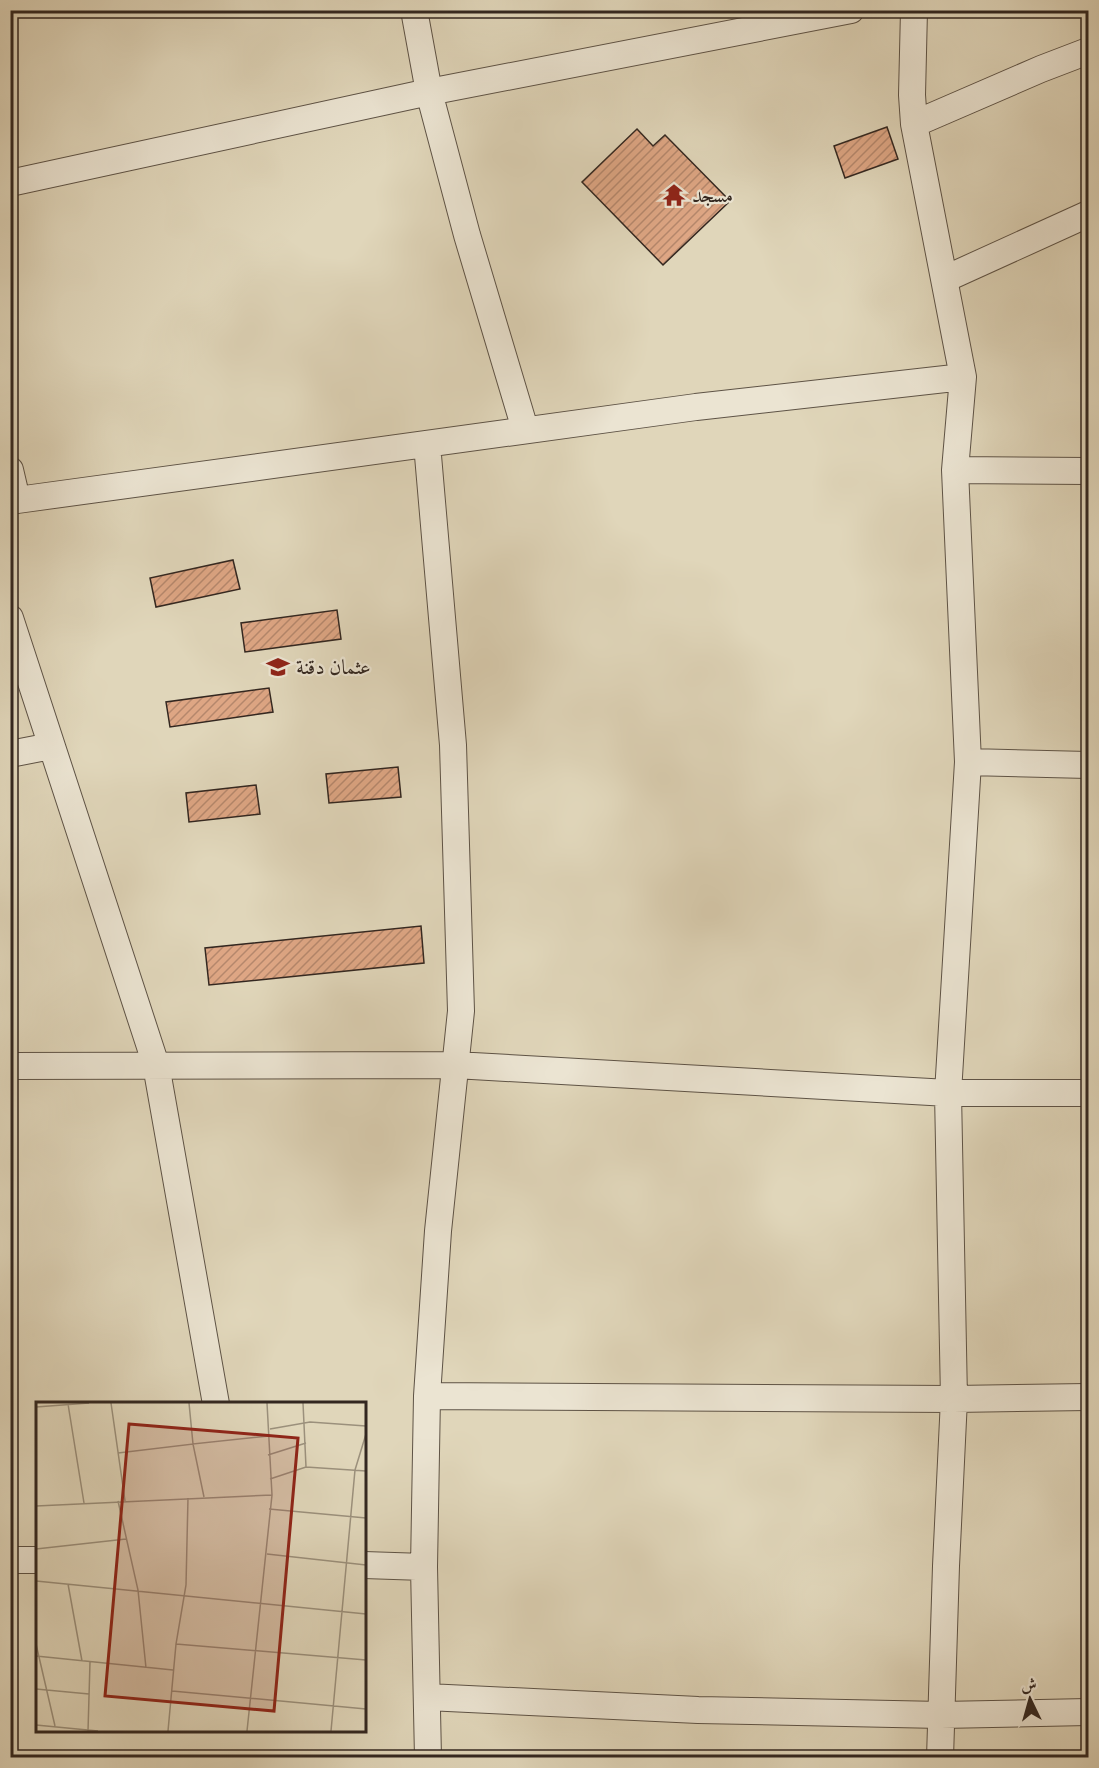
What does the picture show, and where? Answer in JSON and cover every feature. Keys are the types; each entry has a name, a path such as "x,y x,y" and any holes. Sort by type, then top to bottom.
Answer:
{"street":[{"path":"414,10 429,92 467,235 525,429"},
{"path":"10,183 429,92 851,10"},
{"path":"914,10 912,58 914,124 963,377 955,470 968,762 948,1093 954,1399 940,1758"},
{"path":"914,124 1041,69 1089,51"},
{"path":"945,279 1089,214"},
{"path":"10,470 14,500 525,429 963,377"},
{"path":"427,444 453,745 461,1011 438,1231 427,1395 424,1567 428,1758"},
{"path":"955,470 1089,471"},
{"path":"10,618 156,1065 216,1402"},
{"path":"10,754 51,746"},
{"path":"968,762 1089,765"},
{"path":"10,1066 455,1065 948,1093 1089,1093"},
{"path":"427,1395 954,1399 1089,1397"},
{"path":"10,1560 36,1560"},
{"path":"366,1565 424,1567"},
{"path":"427,1697 698,1710 941,1715 1089,1713"}],"building":[{"path":"887,127 898,159 845,178 834,146"},
{"path":"637,129 653,146 665,135 730,201 663,265 582,182"},
{"path":"233,560 240,589 156,607 150,578"},
{"path":"337,610 341,639 245,652 241,623"},
{"path":"269,688 273,712 170,727 166,702"},
{"path":"398,767 401,797 329,803 326,774"},
{"path":"256,785 260,814 189,822 186,793"},
{"path":"421,926 424,963 209,985 205,948"}],"place":[{"name":"مسجد","path":"674,195"},
{"name":"عثمان دقنة","path":"278,667"}]}
